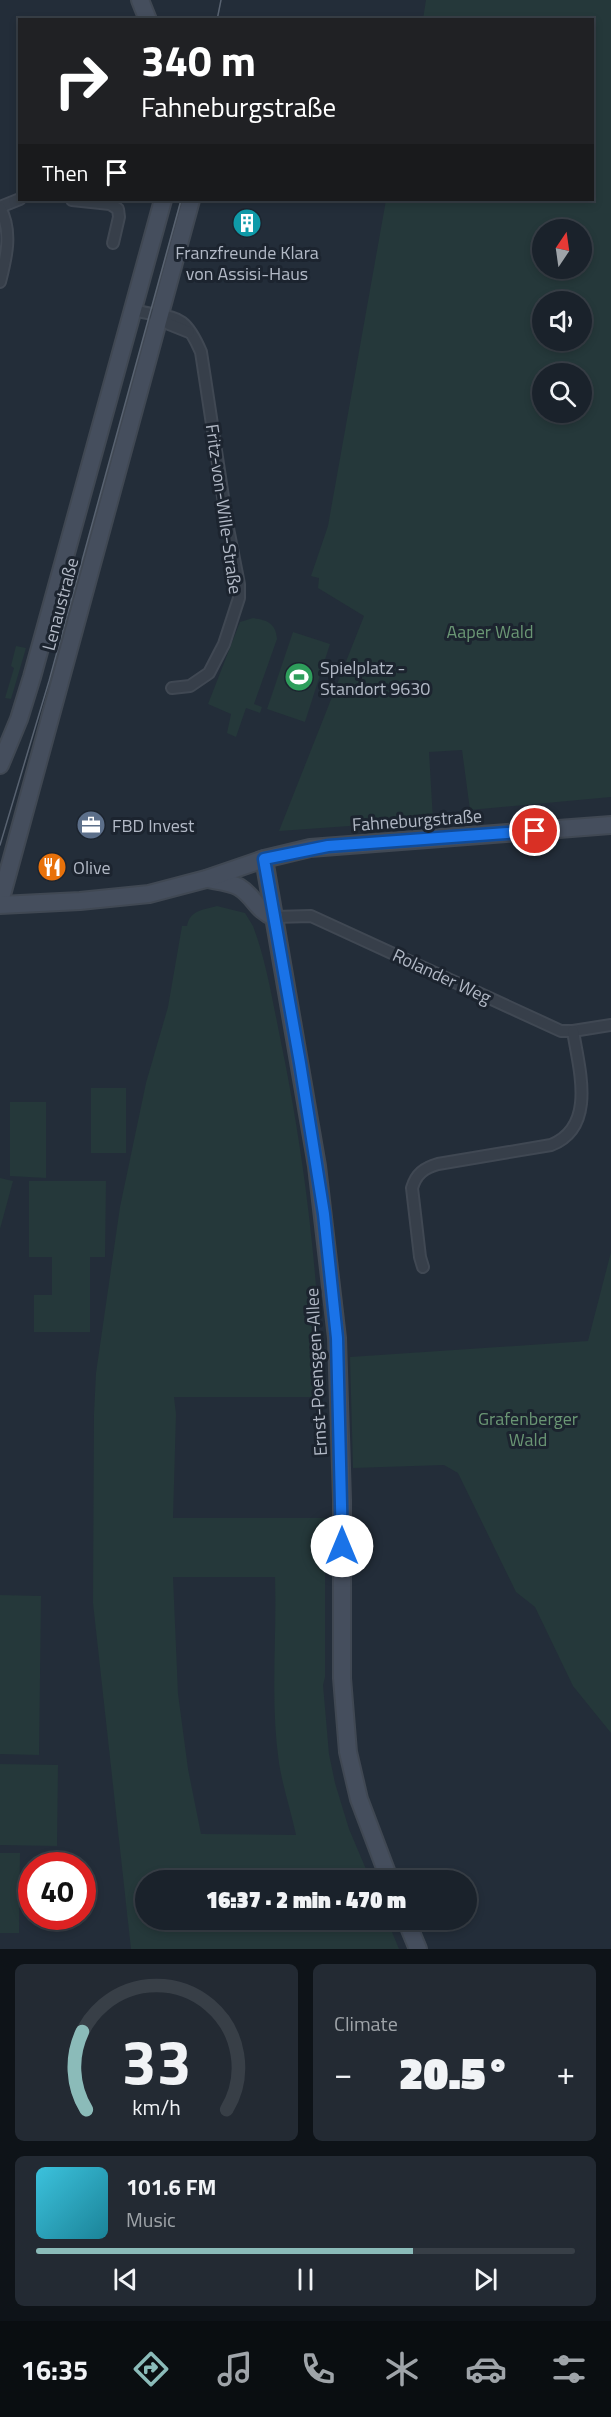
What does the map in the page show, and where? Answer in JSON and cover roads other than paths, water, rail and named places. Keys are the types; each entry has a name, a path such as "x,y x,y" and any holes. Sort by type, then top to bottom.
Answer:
{"street":[{"path":"140,0 146,18"},
{"path":"0,282 7,257 7,239 5,216 0,208 18,200"},
{"path":"82,201 110,204 118,209 119,217 113,243"},
{"name":"Lenaustraße","path":"0,765 32,677 163,201"},
{"name":"Lenaustraße","path":"0,903 190,201"},
{"name":"Fritz-von-Wille-Straße","path":"134,310 160,317 171,316 180,320 194,336 201,352 227,523 239,584 239,598 227,636 209,674 190,686 171,688"},
{"name":"Fahneburgstraße","path":"0,903 108,899 149,894 206,879 264,859 328,846 611,825"},
{"name":"Ernst-Poensgen-Allee","path":"264,859 317,1166 337,1338 342,1500 342,1678 348,1752 363,1809 386,1870"},
{"path":"206,879 238,886 251,897 262,913 274,917"},
{"name":"Rolander Weg","path":"274,917 311,916 561,1031 611,1025"},
{"path":"423,1267 412,1188 416,1178 421,1172 438,1164 551,1145 570,1134 579,1113 583,1090 573,1031"},
{"path":"410,1930 418,1949"}],"tram line":[{"path":"217,18 221,0"},
{"path":"0,845 49,681 181,201"}],"place":[{"name":"Franzfreunde Klara von Assisi-Haus","path":"247,223"},
{"name":"Spielplatz - Standort 9630","path":"299,677"},
{"name":"FBD Invest","path":"91,825"},
{"name":"Olive","path":"52,867"}],"park label":[{"name":"Aaper Wald","path":"490,631"},
{"name":"Grafenberger Wald","path":"528,1428"}]}
